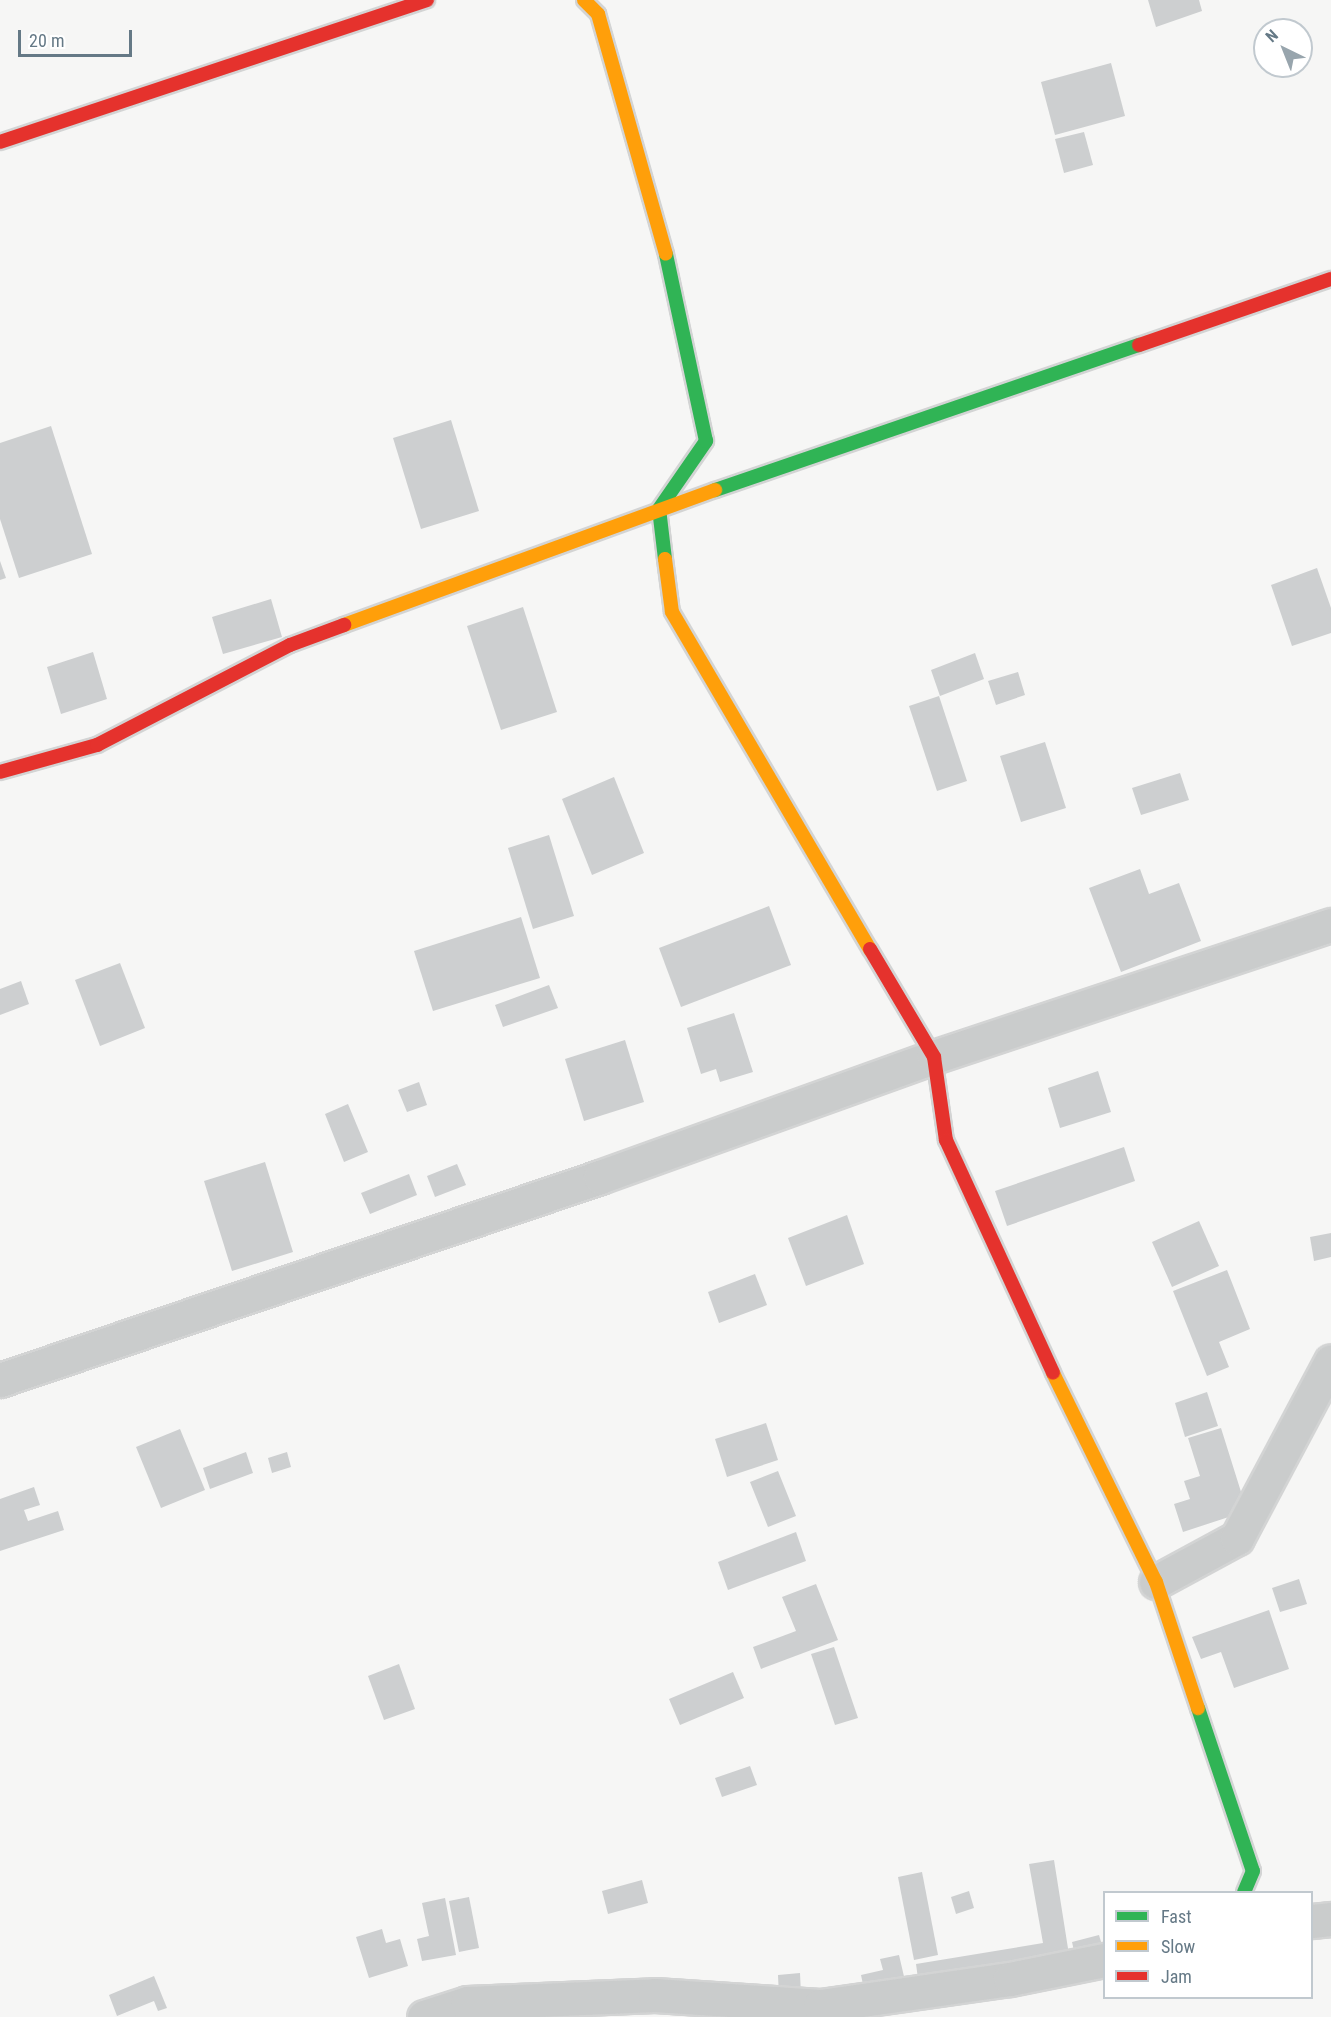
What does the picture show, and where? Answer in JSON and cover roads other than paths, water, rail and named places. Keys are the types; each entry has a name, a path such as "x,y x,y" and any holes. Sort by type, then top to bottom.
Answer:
{"main road":[{"path":"0,142 427,0"},
{"path":"584,0 598,14 664,243 706,441 659,509 672,612 934,1057 946,1140 1068,1406 1156,1582 1253,1871 1245,1891"},
{"path":"0,772 97,745 290,645 659,509 1331,279"}],"street":[{"path":"0,1380 600,1177 934,1057 1331,925"},
{"path":"1156,1582 1237,1538 1331,1361"},
{"path":"1313,1921 1331,1919"},
{"path":"424,2017 467,2003 655,1995 820,2006 1010,1979 1103,1960"}]}
